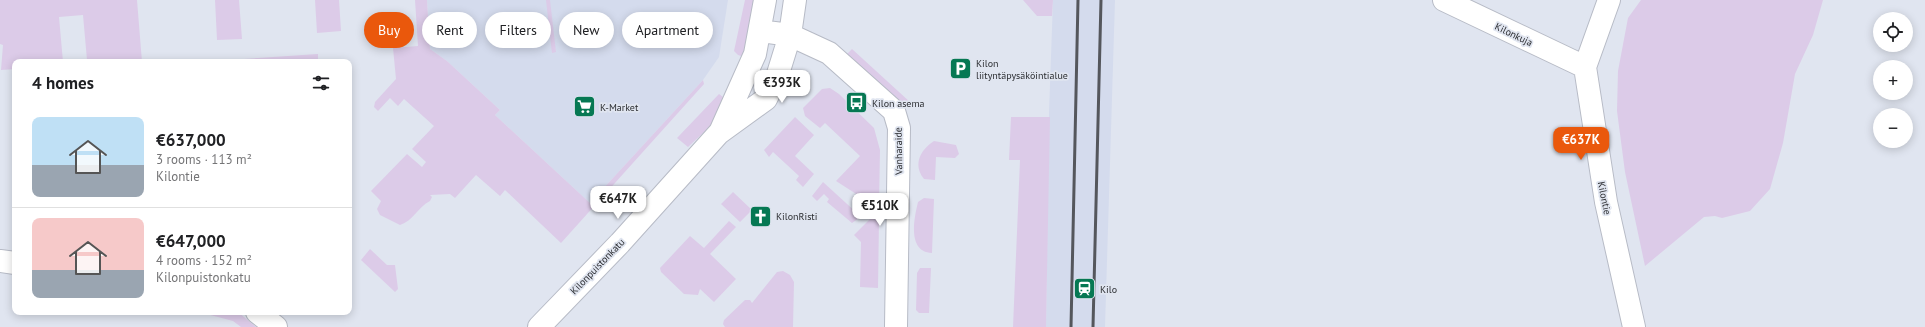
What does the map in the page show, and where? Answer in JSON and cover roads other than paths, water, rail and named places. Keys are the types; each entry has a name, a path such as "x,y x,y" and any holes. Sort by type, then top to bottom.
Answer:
{"street":[{"path":"719,133 755,54 765,0"},
{"path":"719,133 766,99 777,77 790,35 795,0"},
{"name":"Kilonkuja","path":"1444,0 1585,67"},
{"name":"Kilontie","path":"1609,0 1585,67 1606,202 1634,327"},
{"name":"Vanharaide","path":"760,31 790,35 829,53 894,111 899,128 896,327"},
{"name":"Kilonpuistonkatu","path":"539,327 620,243 719,133"},
{"path":"0,261 12,263"},
{"path":"261,315 276,327"}],"railway":[{"path":"1071,327 1078,0"},
{"path":"1093,327 1101,0"}],"place":[{"name":"Kilon liityntäpysäköintialue","path":"961,69"},
{"name":"Kilon asema","path":"856,103"},
{"name":"K-Market","path":"585,107"},
{"name":"KilonRisti","path":"761,216"},
{"name":"Kilo","path":"1085,289"}]}
